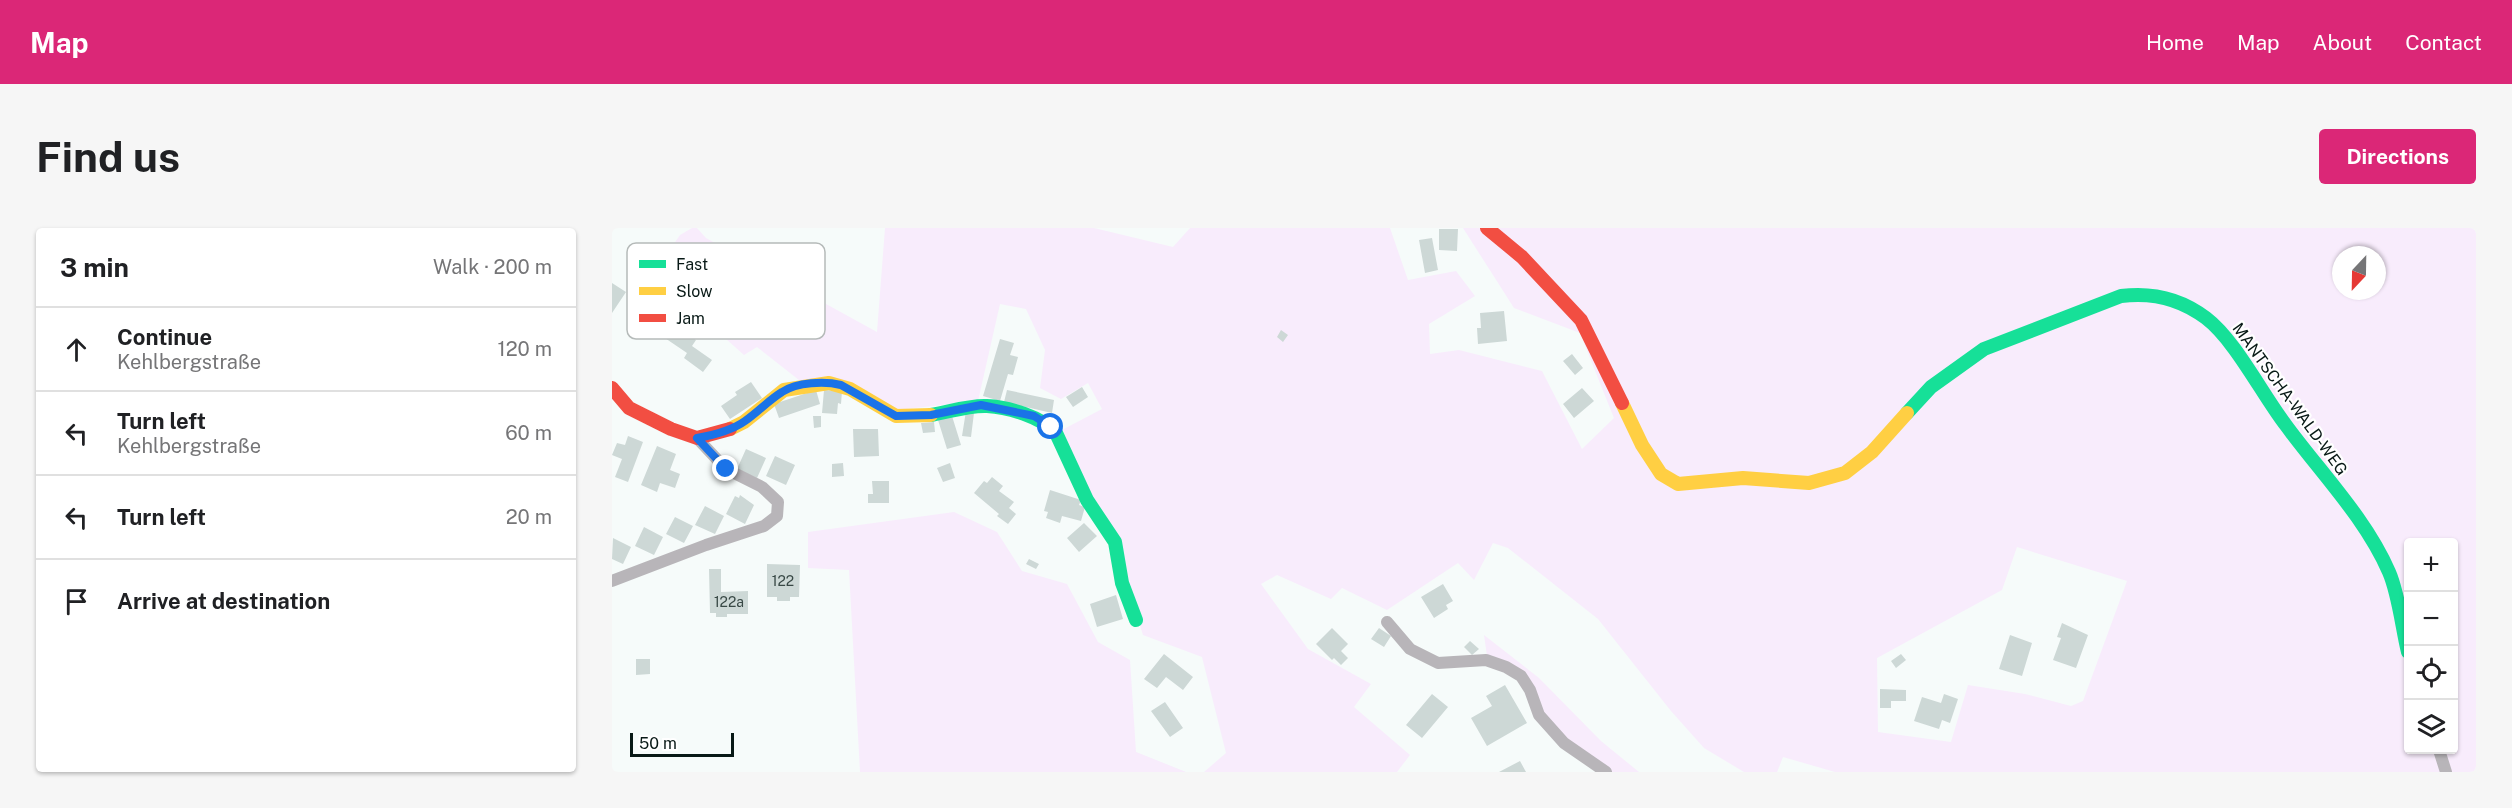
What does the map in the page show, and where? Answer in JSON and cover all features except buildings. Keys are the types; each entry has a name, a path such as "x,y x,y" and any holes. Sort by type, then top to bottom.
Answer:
{"street":[{"name":"MANTSCHA-WALD-WEG","path":"1487,228 1522,257 1581,320 1642,445 1661,474 1678,484 1743,478 1809,483 1845,473 1872,452 1931,387 1984,349 2121,296 2145,294 2187,307 2211,320 2222,333 2284,423 2368,532 2390,574 2408,646"},
{"path":"697,438 722,433 744,422 784,390 817,383 834,383 850,389 896,416 931,415 981,405 1034,416 1056,433 1087,500 1114,542 1122,583 1136,620"},
{"path":"612,388 629,408 671,429 697,438 726,469 772,494 778,502 777,516 765,526 706,545 612,581"},
{"path":"1387,622 1410,649 1438,663 1486,660 1506,667 1521,676 1530,690 1539,715 1564,743 1605,772"},
{"path":"2440,754 2446,772"}],"shaded area":[{"path":"692,228 697,228 706,238 715,243 674,243 680,235"},
{"path":"885,228 1094,228 1173,247 1190,228 1390,228 1408,280 1456,271 1475,296 1429,324 1430,354 1459,350 1542,371 1582,449 1614,418 1580,333 1514,308 1463,228 2476,228 2476,772 1835,772 1783,757 1777,772 1744,772 1704,748 1671,711 1598,619 1508,548 1493,543 1474,580 1458,563 1387,610 1342,588 1331,599 1277,575 1261,584 1308,649 1371,684 1354,707 1410,755 1397,772 1204,772 1226,753 1202,657 1143,635 1125,579 1060,431 1102,409 1088,383 1061,399 1040,388 1045,350 1026,309 1000,304 978,401 897,410 799,380 757,347 744,355 726,339 825,339 825,303 877,332","holes":["2017,547 2127,581 2083,701 2071,706 2025,694 1968,685 1951,742 1878,732 1877,658 2002,590"]},
{"path":"954,512 997,532 1022,571 1067,584 1098,642 1130,660 1136,752 1186,772 860,772 849,570 808,568 808,532"},
{"path":"1484,635 1539,678 1601,741 1639,772 1611,772 1565,737 1542,712 1532,683 1487,656"}],"traffic: fast":[{"path":"1907,413 1931,387 1984,349 2121,296 2155,296 2187,306 2206,318 2227,340 2276,412 2368,532 2389,572 2398,601 2407,646"},
{"path":"931,415 987,406 1014,411 1050,427 1056,433 1087,500 1115,542 1122,583 1136,620"}],"traffic: slow":[{"path":"730,429 744,422 784,390 829,383 850,389 896,416 931,415"},
{"path":"1622,403 1642,445 1661,474 1678,484 1743,478 1809,483 1845,473 1872,452 1907,413"}],"traffic: jam":[{"path":"1487,228 1522,257 1581,320 1622,403"},
{"path":"612,388 629,408 671,429 697,438 730,429"}],"route":[{"path":"726,469 697,438 722,433 744,422 784,390 817,383 841,385 896,416 931,415 981,405 1034,416 1051,427"}]}
